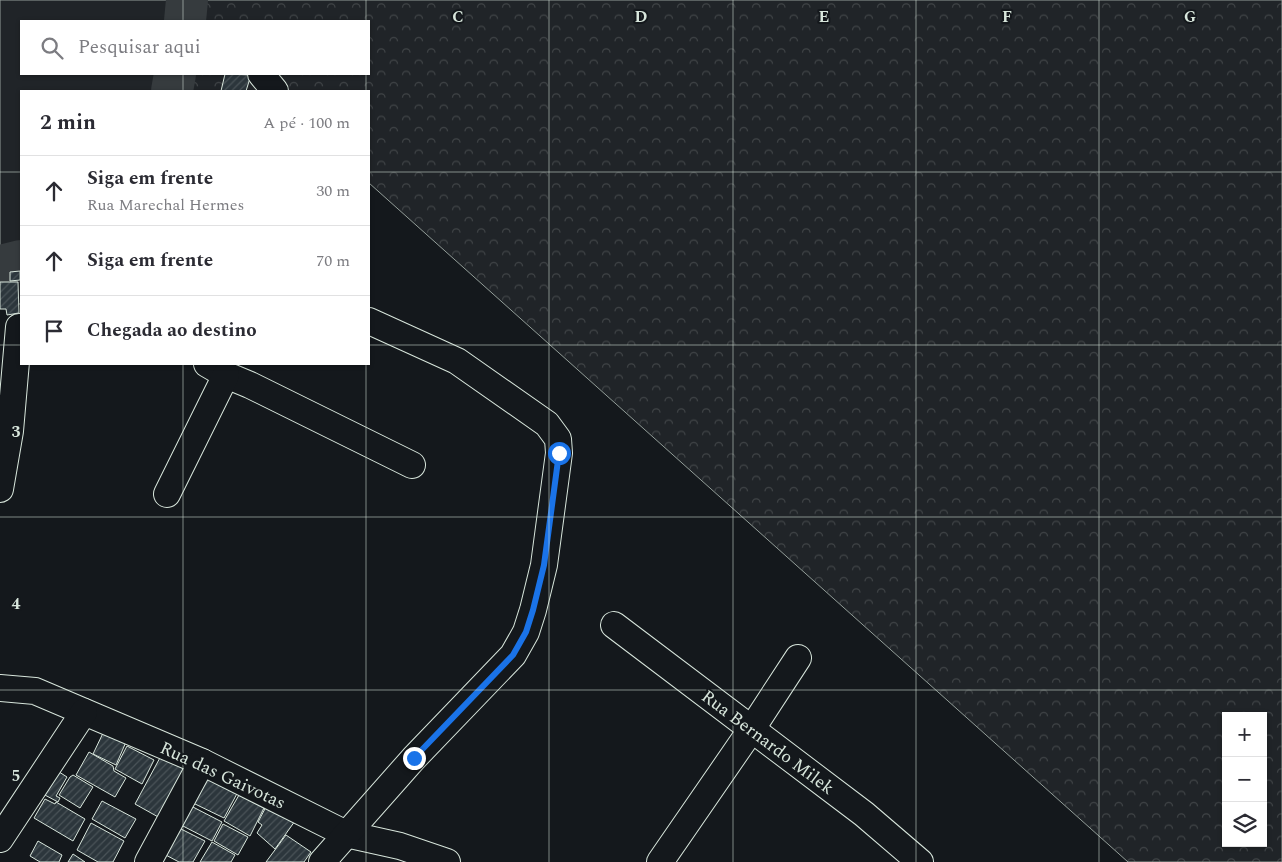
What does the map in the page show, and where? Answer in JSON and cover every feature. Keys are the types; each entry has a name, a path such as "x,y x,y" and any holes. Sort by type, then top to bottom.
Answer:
{"street":[{"path":"262,75 274,90"},
{"path":"322,862 414,758 513,655 526,632 544,565 559,453 558,439 547,424 458,361 370,321"},
{"path":"0,489 10,431 13,328"},
{"path":"167,494 217,370 412,465"},
{"name":"Rua Bernardo Milek","path":"614,625 864,814 920,862"},
{"path":"660,862 752,730 798,658"},
{"name":"Rua das Gaivotas","path":"0,688 35,691 202,762 346,834 400,846 447,862"},
{"path":"0,839 84,712"},
{"path":"148,862 202,762"}],"green space":[{"path":"0,0 169,0 168,20 20,20 20,75 166,75 165,90 20,90 20,304 0,304"},
{"path":"169,0 1282,0 1282,862 1128,862 370,184 370,90 165,90 166,75 370,75 370,20 168,20"}],"building":[{"path":"225,75 251,75 246,90 221,90"},
{"path":"20,271 20,280 10,281 10,272"},
{"path":"0,282 18,282 19,313 7,315 6,309 0,309"},
{"path":"104,731 126,742 116,765 93,754"},
{"path":"127,746 154,760 142,784 115,769"},
{"path":"89,752 113,766 114,771 126,778 115,797 76,775"},
{"path":"162,754 188,768 160,818 135,804"},
{"path":"210,769 241,786 224,818 193,803"},
{"path":"56,770 67,777 56,796 60,798 58,802 43,794"},
{"path":"73,775 93,787 80,808 59,795"},
{"path":"239,795 264,808 250,836 224,821"},
{"path":"45,799 55,804 56,802 85,819 73,841 34,818"},
{"path":"102,801 136,819 125,838 92,819"},
{"path":"267,805 295,821 275,849 257,833 262,825 258,822"},
{"path":"191,806 222,822 212,841 181,825"},
{"path":"91,823 124,841 113,862 98,862 77,850"},
{"path":"223,824 248,837 238,855 214,841"},
{"path":"177,827 205,841 193,862 179,862 162,853"},
{"path":"286,835 311,852 304,862 266,862"},
{"path":"38,841 62,855 59,862 40,862 30,856"},
{"path":"212,842 235,855 231,862 200,862"},
{"path":"73,854 85,862 68,862"}],"waterway":[{"path":"185,20 187,0"},
{"path":"172,90 175,75"},
{"path":"0,266 20,261"}],"route":[{"path":"414,758 513,655 526,632 544,565 559,453"}]}
